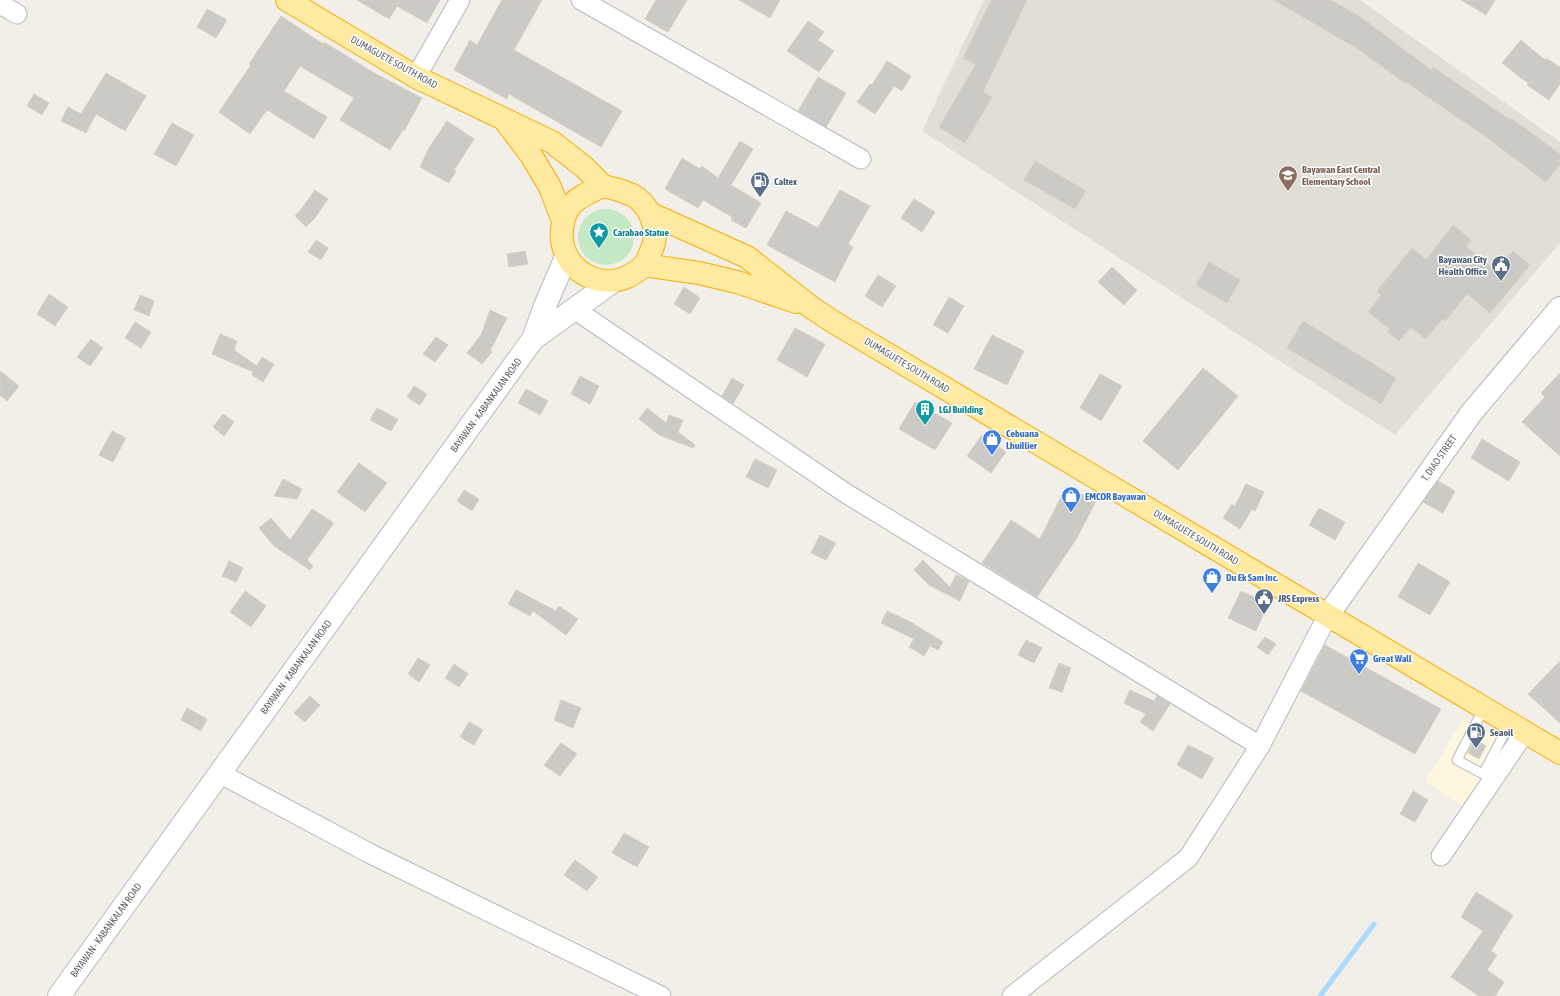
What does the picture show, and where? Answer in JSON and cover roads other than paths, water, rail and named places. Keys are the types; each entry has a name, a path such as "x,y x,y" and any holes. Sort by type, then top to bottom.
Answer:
{"highway":[{"name":"DUMAGUETE SOUTH ROAD","path":"287,0 416,77 552,142 584,167 603,186"},
{"name":"DUMAGUETE SOUTH ROAD","path":"504,119 531,155 546,181 563,221"},
{"path":"603,186 622,190 638,199 649,213 655,230 653,248 644,265 630,276 612,282 594,280 578,271 566,257 561,239 563,221 571,205 586,194 603,186"},
{"name":"DUMAGUETE SOUTH ROAD","path":"649,213 747,257 812,308 1560,752"},
{"name":"DUMAGUETE SOUTH ROAD","path":"644,265 699,273 737,282 812,308"}],"main road":[{"name":"BAYAWAN - KABANKALAN ROAD","path":"59,996 533,339 566,257"},
{"name":"BAYAWAN - KABANKALAN ROAD","path":"533,339 612,282"},
{"name":"T. DIAO STREET","path":"1328,615 1472,412 1560,308"}],"street":[{"path":"416,77 460,0"},
{"path":"582,0 862,159"},
{"path":"0,4 17,14"},
{"path":"574,309 847,494 1260,746"},
{"path":"1012,996 1188,858 1260,746 1328,615"},
{"path":"1441,856 1518,728"},
{"path":"219,773 369,853 661,996"}],"lane":[{"path":"1484,708 1457,760 1483,774 1518,728"}],"waterway":[{"path":"1320,996 1374,924"}],"place":[{"name":"Bayawan East Central Elementary School","path":"1288,192"},
{"name":"Caltex","path":"760,198"},
{"name":"Carabao Statue","path":"599,249"},
{"name":"Bayawan City Health Office","path":"1501,282"},
{"name":"LGJ Building","path":"925,426"},
{"name":"Cebuana Lhuillier","path":"992,456"},
{"name":"EMCOR Bayawan","path":"1071,513"},
{"name":"Du Ek Sam Inc.","path":"1212,594"},
{"name":"JRS Express","path":"1264,615"},
{"name":"Great Wall","path":"1359,675"},
{"name":"Seaoil","path":"1476,749"}]}
